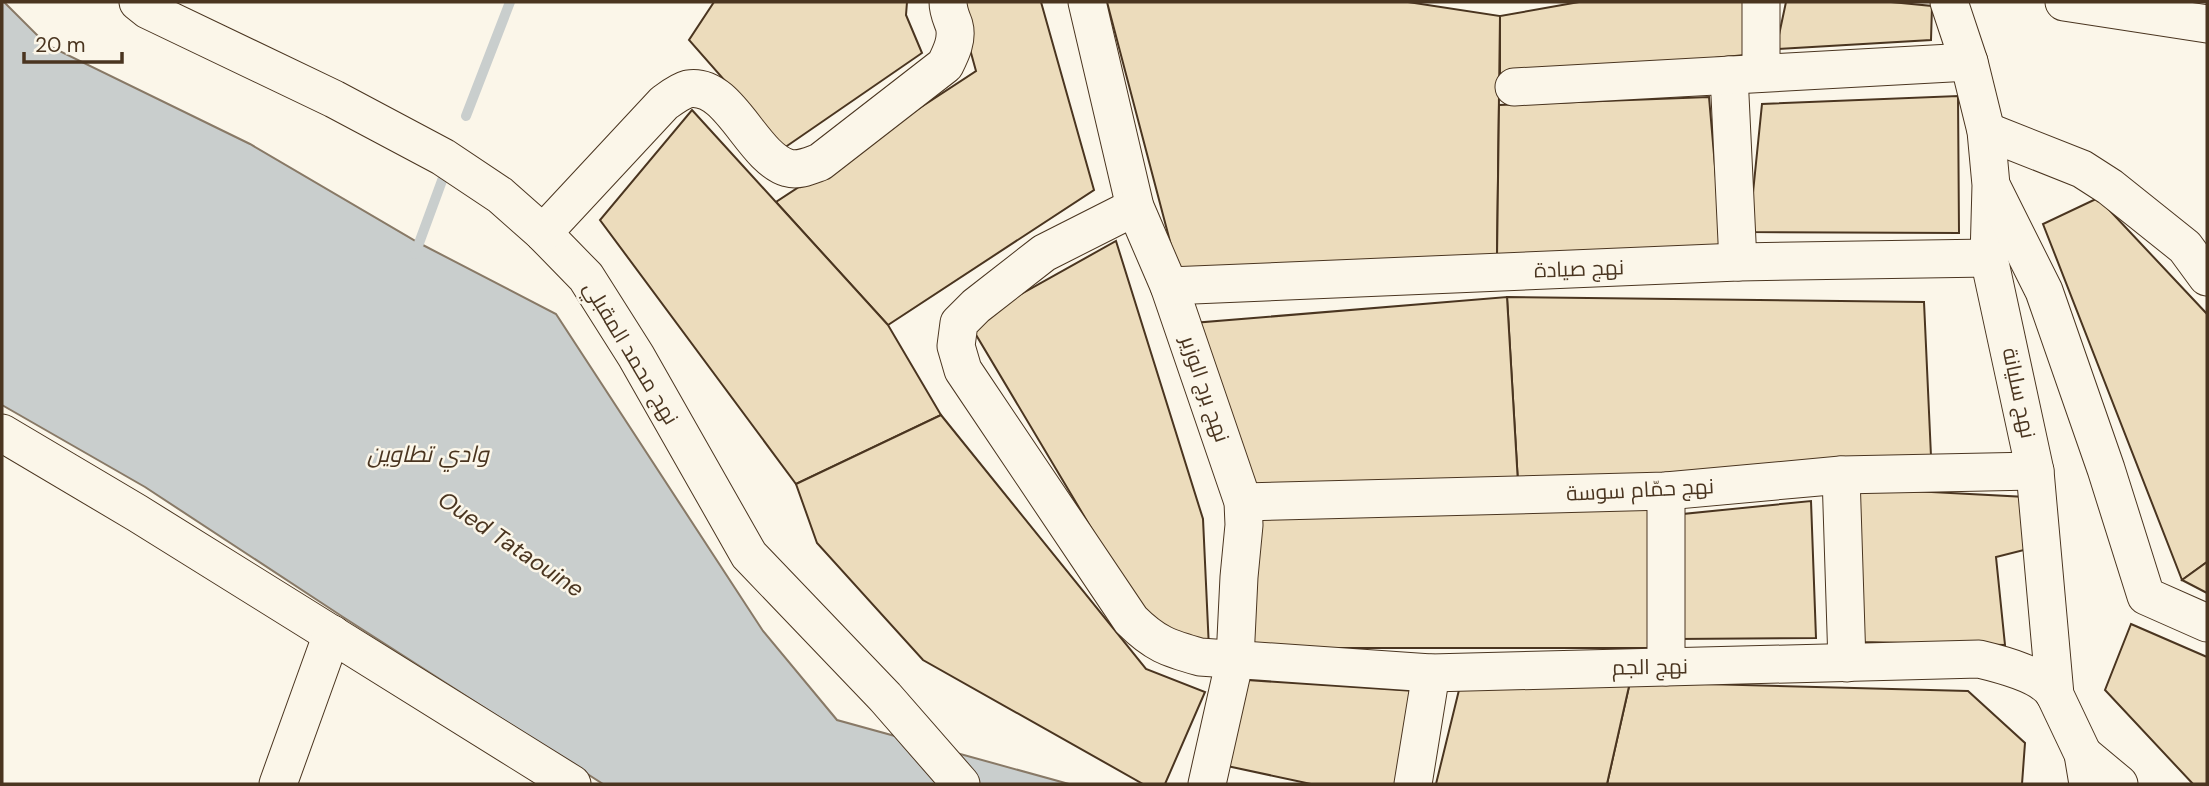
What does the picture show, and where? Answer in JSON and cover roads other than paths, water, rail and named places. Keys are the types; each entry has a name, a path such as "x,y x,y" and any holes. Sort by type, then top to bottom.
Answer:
{"street":[{"name":"نهج محمد المقبلي","path":"138,2 334,99 443,157 499,195 543,233 586,277 636,356 749,555 885,697 957,780"},
{"path":"543,233 664,103 685,89 702,89 716,96 771,157 787,168 802,169 820,162 944,65 951,53 955,29 948,2"},
{"name":"نهج برج الوزير","path":"1087,2 1135,207 1169,286 1243,502 1244,525 1235,659 1209,784"},
{"path":"1738,262 1745,74 1762,2"},
{"name":"نهج سليانة","path":"1949,2 1969,62 1986,131 1991,185 1989,258 2035,471 2055,695 2086,769"},
{"path":"2064,2 2207,24"},
{"path":"1514,88 1969,62"},
{"path":"1986,131 2082,169 2110,187 2185,247 2207,277"},
{"path":"1991,185 2044,291 2106,469 2146,596 2207,623"},
{"name":"نهج الجم","path":"1135,207 1044,253 998,287 959,323 956,345 963,370 1131,620 1148,637 1169,649 1200,657 1432,673 1979,659 2014,668 2051,688 2055,695"},
{"name":"نهج صيادة","path":"1169,286 1738,262 1989,258"},
{"path":"2,433 148,520 572,784"},
{"name":"نهج حمّام سوسة","path":"1243,502 1666,491 1841,475 2035,471"},
{"path":"1841,475 1847,663"},
{"path":"1666,491 1666,667"},
{"path":"278,784 332,634"},
{"path":"1413,784 1432,673"},
{"path":"2086,769 2119,784"}],"water":[{"name":"وادي تطاوين","path":"2,2 47,45 250,144 419,243 556,314 763,631 837,720 1069,784 603,784 145,487 2,405"}],"waterway":[{"path":"466,116 510,2"},
{"path":"415,254 447,167"}],"water label":[{"name":"Oued Tataouine","path":"511,544"}]}
